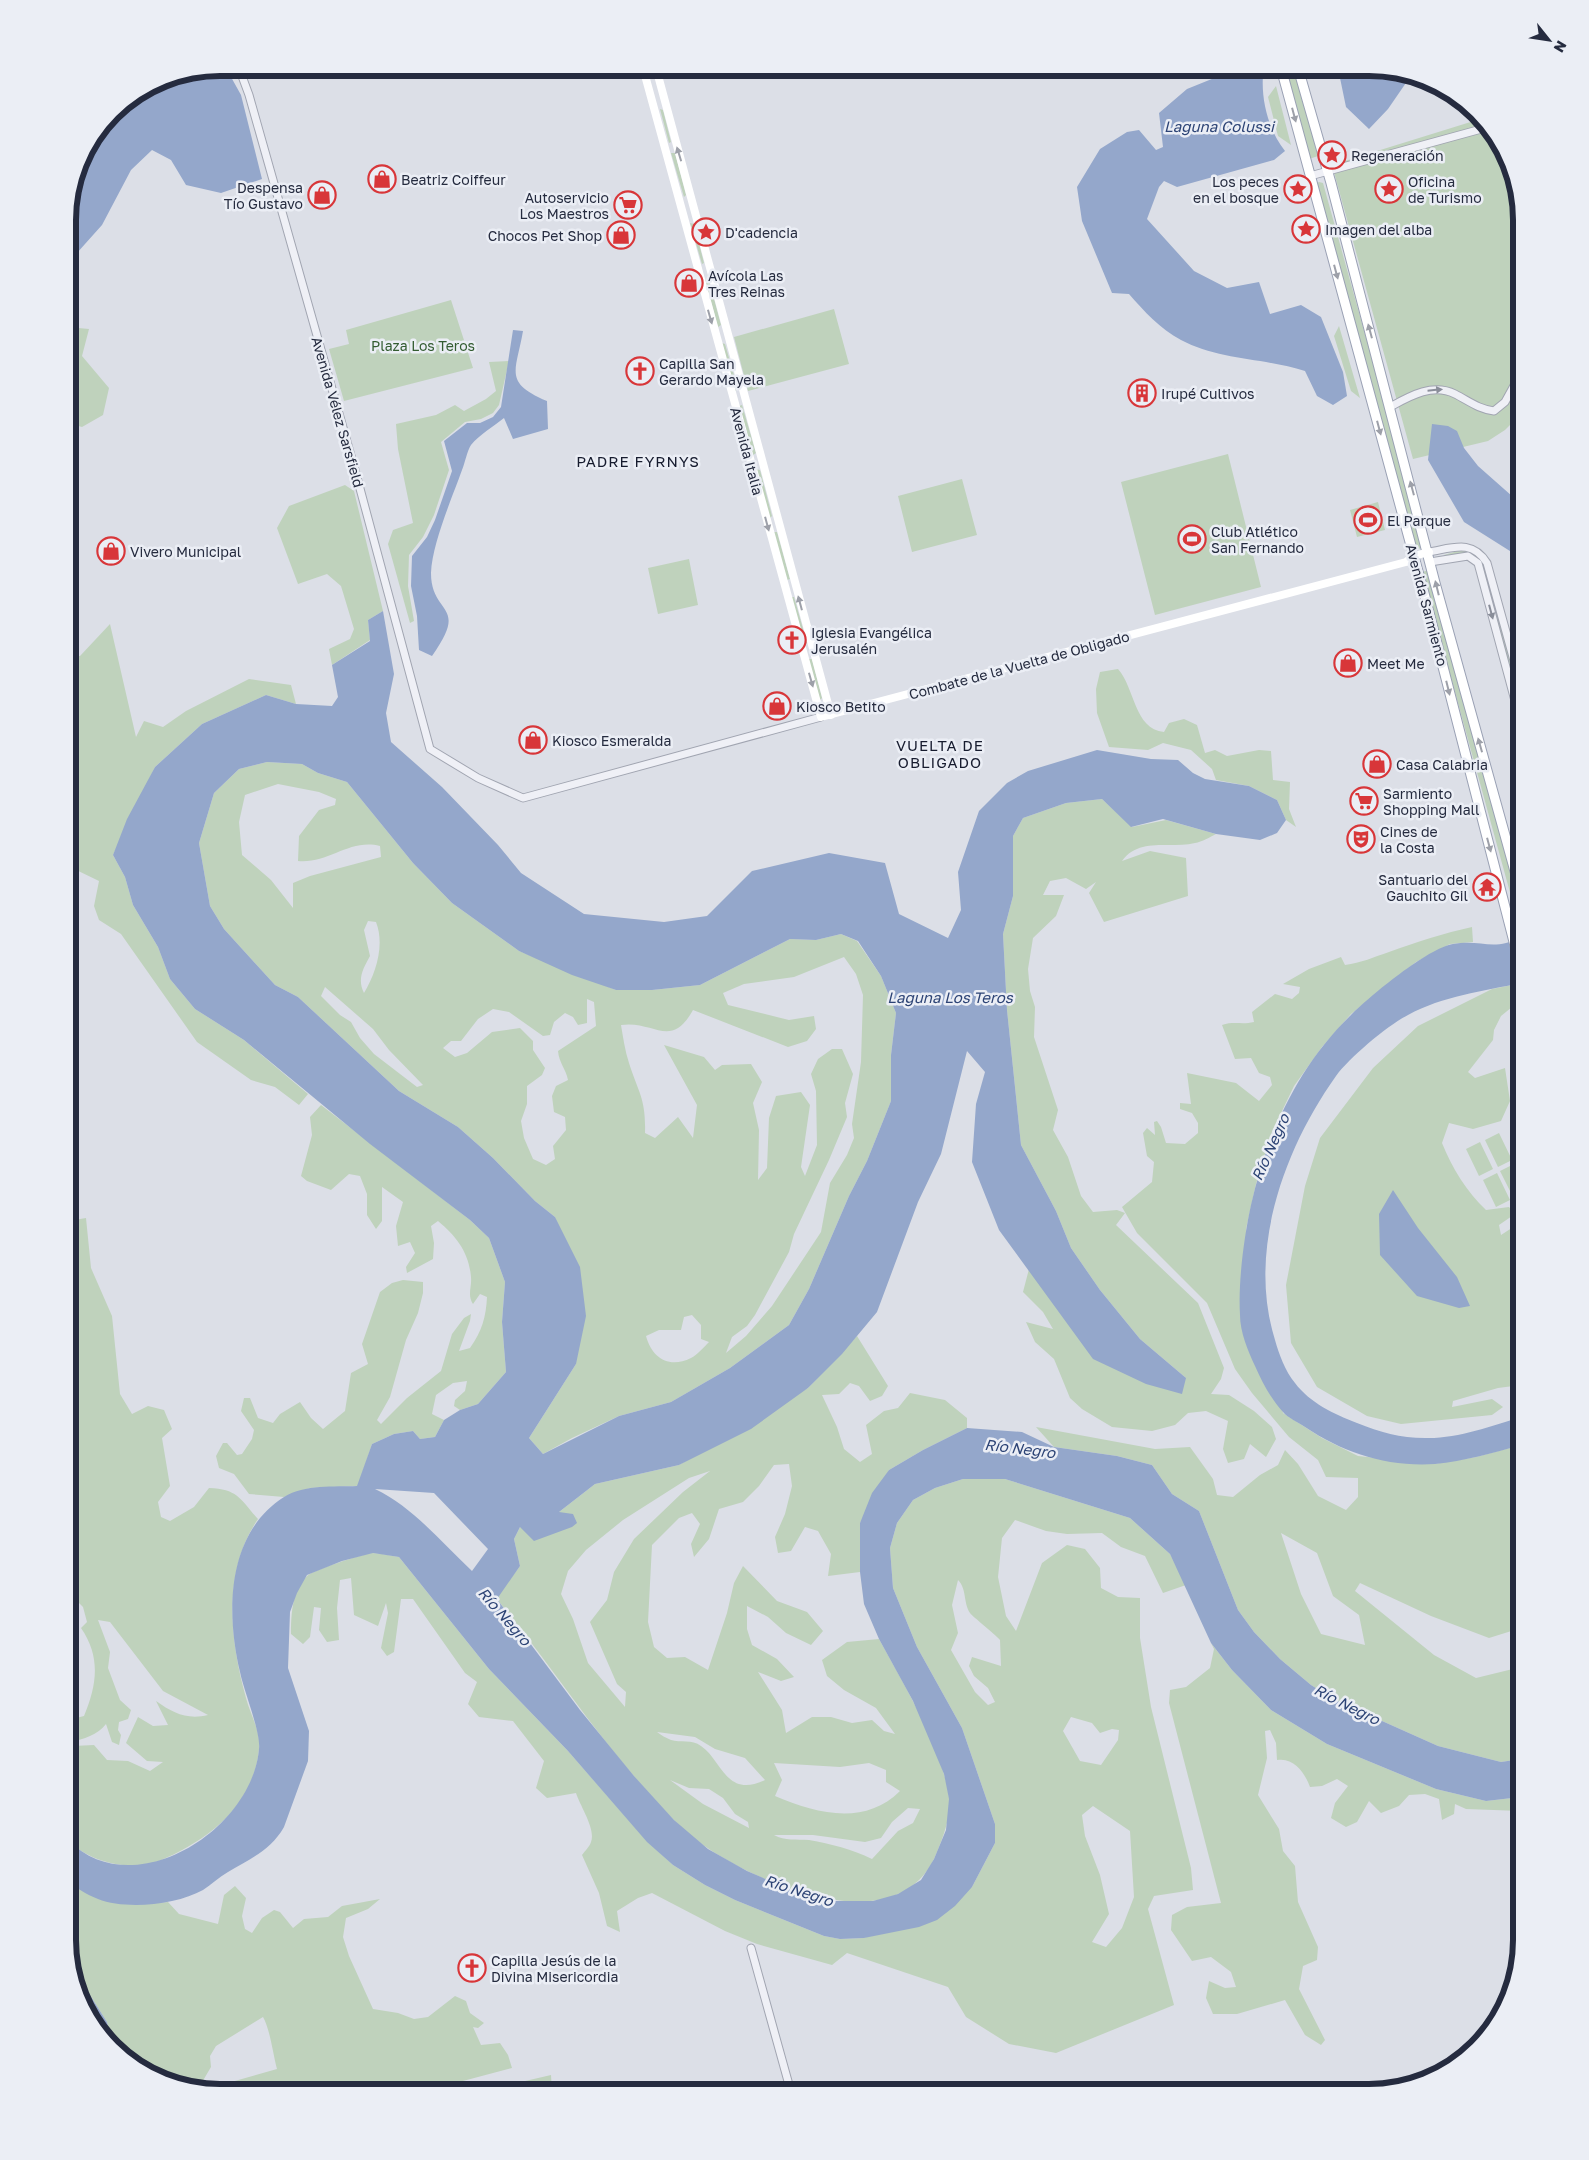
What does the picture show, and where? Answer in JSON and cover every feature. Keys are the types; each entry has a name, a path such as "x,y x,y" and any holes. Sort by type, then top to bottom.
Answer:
{"main road":[{"name":"Avenida Italia","path":"645,76 821,718"},
{"name":"Avenida Italia","path":"658,76 831,715"},
{"name":"Avenida Sarmiento","path":"1283,77 1513,937"},
{"name":"Avenida Sarmiento","path":"1301,77 1328,171 1429,552 1430,562 1513,861"},
{"name":"Combate de la Vuelta de Obligado","path":"821,718 1412,561 1429,552"},
{"name":"Combate de la Vuelta de Obligado","path":"1412,561 1430,562"}],"street":[{"name":"Avenida Vélez Sarsfield","path":"242,76 249,95 355,470 414,693 430,748 437,754"},
{"path":"1310,176 1481,129"},
{"path":"1390,407 1416,392 1442,389 1480,409 1494,411 1505,402 1513,388"},
{"path":"1429,552 1463,546 1470,547 1481,553 1487,562 1513,658"},
{"path":"1430,562 1468,556 1478,563 1513,691"},
{"path":"1508,673 1513,670"},
{"name":"Combate de la Vuelta de Obligado","path":"437,754 478,778 523,798 821,718"},
{"path":"751,1948 789,2083"}],"green space":[{"path":"1287,77 1297,77 1318,156 1309,159"},
{"path":"1276,86 1291,145 1278,136 1268,97"},
{"path":"660,109 663,110 671,142 669,143"},
{"path":"1474,121 1494,148 1502,165 1512,201 1513,422 1505,430 1488,441 1413,459 1332,165"},
{"path":"671,153 675,153 686,195 684,197"},
{"path":"1317,183 1323,183 1424,547 1415,550"},
{"path":"690,223 694,224 704,263 702,264"},
{"path":"705,280 709,280 721,325 718,327"},
{"name":"Plaza Los Teros","path":"451,300 473,368 344,401 329,349 349,344 346,330"},
{"path":"834,309 849,364 748,391 734,337"},
{"path":"1339,326 1360,398 1351,391 1334,336"},
{"path":"77,328 89,329 82,356 109,388 103,415 82,427 77,426"},
{"path":"722,343 725,344 738,389 735,391"},
{"path":"509,361 499,405 493,413 481,419 465,422 441,442 449,470 434,515 423,537 409,555 408,586 414,621 410,623 388,544 393,530 413,523 398,449 396,424 436,415 455,405 464,411 486,399 496,391 489,362"},
{"path":"742,405 756,453 753,455 739,406"},
{"name":"Club Atlético San Fernando","path":"1228,454 1261,587 1155,615 1121,482"},
{"path":"756,469 760,470 772,516 770,518"},
{"path":"962,479 977,535 912,552 898,496"},
{"path":"345,485 354,491 383,611 368,620 370,640 332,665 329,649 350,639 354,629 341,586 327,574 298,584 277,528 289,506"},
{"name":"El Parque","path":"1378,502 1385,530 1357,537 1350,510"},
{"path":"773,532 777,532 790,579 787,580"},
{"path":"1461,550 1473,552 1484,562 1512,666 1509,667 1472,555 1464,553 1445,558 1444,555"},
{"path":"689,559 698,605 658,614 648,568"},
{"path":"1429,570 1513,876 1513,903 1422,572"},
{"path":"791,597 794,597 807,643 805,644"},
{"path":"110,624 136,737 144,721 163,727 186,711 249,679 291,685 296,704 266,695 202,724 155,767 113,855 125,877 133,905 158,947 170,979 195,1009 244,1040 308,1094 299,1105 275,1087 251,1080 197,1042 121,934 99,920 94,906 99,881 77,870 77,656 80,656"},
{"path":"808,659 812,659 822,698 820,700"},
{"path":"1118,669 1124,677 1141,716 1154,729 1164,732 1169,723 1184,719 1197,725 1205,753 1215,750 1227,756 1259,750 1271,751 1273,780 1290,782 1289,809 1296,827 1286,820 1277,800 1249,786 1216,780 1212,769 1191,750 1163,743 1148,750 1109,747 1097,713 1096,689 1100,672"},
{"path":"267,762 302,764 318,773 347,782 413,863 452,903 519,951 616,990 652,990 700,985 790,939 816,940 841,934 857,941 881,976 896,1013 891,1055 891,1101 867,1161 849,1196 809,1289 789,1325 730,1368 671,1402 619,1416 543,1454 529,1438 576,1364 555,1217 535,1201 493,1158 458,1127 399,1091 298,997 275,985 224,929 210,906 199,843 214,793 239,769","holes":["278,784 319,792 336,799 335,805 319,810 299,836 298,861 319,859 349,848 369,844 380,846 381,857 310,876 293,883 293,908 271,880 242,855 239,822 245,795","368,921 376,922 380,940 378,959 364,993 361,979 370,956 364,930","844,957 856,974 863,995 861,1062 852,1124 854,1138 847,1155 830,1183 821,1232 772,1306 746,1336 726,1353 732,1337 747,1326 755,1315 789,1252 794,1234 847,1117 845,1103 853,1074 842,1049 832,1049 818,1059 811,1074 816,1091 817,1145 805,1176 801,1167 810,1105 801,1092 776,1096 769,1118 767,1168 758,1180 759,1130 753,1103 762,1082 751,1064 722,1065 715,1070 704,1057 664,1045 697,1105 693,1138 678,1117 655,1138 645,1133 643,1104 624,1044 621,1025 643,1026 661,1031 669,1031 677,1029 685,1022 693,1010 788,1047 807,1041 816,1029 814,1016 789,1020 728,1005 723,993 744,984 794,977","325,987 373,1029 389,1050 423,1085 417,1087 374,1054 360,1038 351,1022 340,1015 321,996","587,999 594,1002 596,1026 558,1051 568,1080 556,1086 552,1096 554,1112 565,1117 566,1130 553,1146 555,1159 546,1165 533,1159 524,1138 521,1121 527,1104 527,1086 542,1075 545,1068 533,1050 533,1041 520,1028 492,1032 467,1053 455,1057 443,1048 451,1041 461,1041 478,1019 493,1009 509,1012 543,1036 550,1035 554,1022 565,1013 573,1017 578,1025 587,1023","692,1315 701,1325 701,1339 709,1342 696,1355 683,1361 669,1362 657,1356 646,1336 659,1330 681,1330 684,1317"]},
{"path":"1102,799 1132,827 1166,820 1216,834 1198,842 1185,845 1146,846 1129,854 1122,861 1150,851 1186,858 1188,896 1104,922 1089,893 1096,882 1086,889 1066,878 1050,881 1043,895 1064,895 1056,916 1033,938 1028,969 1030,991 1035,1007 1034,1037 1058,1110 1053,1130 1068,1157 1081,1196 1093,1212 1117,1210 1125,1213 1116,1225 1198,1303 1224,1368 1221,1379 1211,1394 1229,1395 1254,1411 1272,1427 1276,1439 1266,1457 1250,1444 1244,1459 1228,1463 1223,1449 1228,1421 1206,1411 1188,1413 1175,1425 1152,1431 1112,1427 1082,1409 1070,1398 1054,1359 1035,1342 1026,1322 1053,1329 1043,1312 1023,1292 1029,1269 1056,1306 1186,1378 1140,1339 1100,1290 1071,1248 1056,1211 1021,1145 1007,1010 1003,934 1013,896 1013,836 1023,818 1066,803"},
{"path":"1472,927 1473,942 1450,944 1416,962 1351,1014 1322,1047 1294,1086 1271,1134 1256,1184 1246,1229 1283,1413 1322,1438 1358,1456 1434,1464 1476,1457 1513,1447 1513,1630 1489,1638 1431,1616 1360,1583 1355,1591 1434,1655 1476,1678 1513,1669 1513,1760 1501,1762 1438,1746 1335,1700 1311,1685 1280,1659 1254,1632 1238,1610 1199,1511 1172,1494 1152,1465 1117,1456 1054,1447 1036,1427 1155,1449 1190,1447 1213,1479 1217,1495 1233,1497 1260,1475 1278,1465 1285,1450 1298,1464 1318,1496 1346,1510 1358,1497 1358,1478 1326,1477 1318,1460 1289,1437 1252,1393 1235,1369 1207,1303 1137,1233 1122,1207 1152,1182 1154,1162 1147,1156 1143,1133 1147,1128 1155,1135 1154,1122 1157,1121 1166,1143 1185,1144 1198,1133 1198,1123 1192,1113 1180,1109 1180,1103 1191,1104 1187,1073 1236,1083 1259,1101 1272,1085 1270,1077 1259,1073 1251,1058 1235,1059 1222,1025 1254,1022 1252,1012 1275,994 1292,999 1299,993 1300,987 1283,984 1309,969 1341,957 1345,965 1357,963 1441,935","holes":["1281,1533 1317,1553 1333,1596 1359,1615 1365,1645 1321,1634 1301,1594"]},
{"path":"1513,985 1513,1006 1501,1016 1494,1030 1493,1040 1468,1072 1475,1078 1505,1068 1510,1101 1501,1121 1473,1129 1449,1123 1442,1143 1461,1179 1486,1210 1509,1207 1513,1212 1513,1215 1499,1225 1501,1235 1513,1227 1513,1386 1498,1388 1453,1401 1452,1407 1492,1399 1503,1407 1492,1415 1401,1424 1367,1416 1317,1387 1291,1343 1286,1285 1305,1186 1320,1138 1373,1068 1418,1026 1492,989"},
{"path":"321,1105 470,1220 489,1238 505,1282 502,1322 506,1372 478,1404 460,1410 454,1406 455,1400 465,1391 467,1381 453,1383 436,1395 432,1414 444,1420 435,1437 420,1439 413,1431 394,1434 372,1444 358,1486 310,1488 284,1497 249,1494 234,1474 219,1468 216,1456 223,1443 227,1443 237,1455 242,1454 252,1439 254,1430 241,1411 244,1398 250,1398 258,1418 273,1423 280,1414 300,1402 311,1418 323,1429 345,1411 351,1373 368,1364 362,1344 380,1292 392,1283 403,1280 423,1282 423,1293 418,1313 406,1340 390,1397 377,1420 381,1424 407,1398 441,1371 452,1334 464,1318 471,1314 459,1351 470,1348 478,1336 486,1311 487,1297 480,1294 473,1304 471,1301 470,1268 461,1245 438,1221 431,1226 434,1243 433,1259 407,1273 406,1267 415,1253 410,1242 398,1246 396,1226 403,1202 382,1187 382,1221 376,1229 367,1215 367,1194 360,1176 349,1174 331,1190 307,1181 301,1176 312,1135 310,1117"},
{"path":"1499,1133 1512,1160 1498,1167 1485,1140"},
{"path":"1480,1142 1493,1169 1479,1176 1466,1149"},
{"path":"1513,1164 1513,1197 1500,1171"},
{"path":"1497,1173 1510,1200 1496,1207 1483,1180"},
{"path":"86,1218 91,1268 112,1316 120,1394 132,1414 148,1406 164,1410 172,1429 162,1438 170,1486 158,1502 161,1517 170,1521 194,1507 209,1488 226,1490 238,1496 258,1519 246,1539 239,1561 234,1583 232,1607 233,1630 240,1676 257,1729 259,1749 255,1769 248,1788 238,1804 210,1832 177,1853 147,1864 123,1865 98,1859 77,1848 76,1746 94,1745 107,1760 128,1761 150,1771 163,1762 147,1761 126,1743 138,1717 153,1726 168,1725 156,1701 168,1709 187,1716 208,1715 163,1691 110,1622 98,1620 110,1652 108,1668 120,1700 131,1710 128,1719 119,1722 118,1730 121,1735 119,1745 112,1742 106,1724 95,1734 76,1741 76,1718 84,1716 92,1693 95,1671 92,1650 81,1628 87,1622 83,1607 76,1600 76,1438 78,1427 76,1424 76,1220"},
{"path":"857,1336 888,1386 882,1396 870,1401 859,1386 850,1383 839,1394 822,1395 837,1427 844,1449 860,1462 872,1454 866,1425 884,1411 898,1408 910,1393 945,1400 967,1418 967,1428 889,1470 860,1523 860,1572 828,1576 831,1554 818,1531 805,1527 791,1551 778,1553 775,1537 785,1514 792,1486 789,1464 774,1465 759,1486 743,1502 719,1509 709,1539 694,1557 691,1544 700,1524 692,1513 679,1518 652,1545 648,1622 654,1647 667,1658 685,1657 708,1670 727,1613 734,1583 743,1566 777,1601 807,1612 823,1631 811,1645 786,1633 768,1617 747,1606 747,1629 752,1645 777,1659 794,1677 781,1681 758,1672 782,1710 786,1733 812,1717 831,1717 852,1723 872,1720 884,1731 895,1734 876,1708 844,1690 827,1676 822,1660 847,1642 879,1639 910,1695 939,1758 949,1797 949,1811 937,1852 919,1880 894,1896 864,1902 831,1899 797,1891 734,1864 692,1836 668,1814 626,1767 496,1598 520,1566 514,1539 520,1527 559,1512 595,1484 679,1465 808,1388","holes":["710,1471 683,1492 634,1539 614,1572 607,1600 590,1622 617,1684 626,1692 625,1707 588,1663 573,1619 561,1594 568,1571 586,1550 623,1520 689,1478","657,1732 695,1737 715,1749 745,1758 765,1780 752,1785 742,1785 726,1775 701,1746 665,1737","774,1763 840,1767 869,1763 886,1770 886,1782 900,1791 886,1802 872,1809 856,1813 824,1812 775,1796 782,1780","670,1780 689,1788 709,1789 723,1798 735,1814 748,1822 749,1828 703,1804","908,1808 920,1809 913,1823 898,1831 872,1859 857,1852 833,1845 809,1840 786,1839 774,1835 813,1835 865,1842 881,1838 892,1822"]},
{"path":"963,1479 1005,1479 1130,1518 1170,1554 1186,1585 1163,1593 1145,1556 1121,1547 1102,1533 1067,1534 1046,1531 1015,1520 1002,1538 998,1577 1006,1616 1016,1631 1042,1563 1067,1545 1085,1549 1100,1568 1101,1588 1118,1597 1140,1598 1140,1638 1151,1707 1191,1868 1193,1890 1154,1896 1148,1909 1174,2005 1056,2053 1009,2044 966,2017 948,1987 847,1953 832,1965 757,1944 725,1931 652,1893 638,1898 617,1911 620,1932 607,1926 599,1893 582,1855 590,1845 592,1837 590,1824 576,1793 547,1798 536,1788 544,1761 513,1721 479,1717 468,1704 477,1682 465,1673 413,1599 401,1599 394,1652 387,1656 381,1648 388,1613 386,1603 378,1626 354,1615 351,1578 340,1580 337,1608 339,1640 327,1642 319,1630 321,1608 314,1607 310,1637 303,1644 291,1634 295,1595 302,1582 311,1573 372,1553 399,1557 489,1669 568,1751 647,1841 673,1865 705,1885 735,1900 824,1936 840,1939 864,1938 972,1887 995,1843 995,1824 962,1728 917,1647 893,1588 890,1548 897,1523 913,1500 935,1488","holes":["958,1580 963,1587 966,1604 970,1613 1000,1640 1001,1666 972,1657 969,1666 974,1676 988,1688 995,1702 988,1705 975,1692 951,1650 958,1633 952,1605","1071,1717 1092,1723 1100,1733 1112,1729 1119,1730 1118,1740 1101,1765 1080,1761 1063,1731","1093,1806 1130,1831 1134,1897 1122,1928 1106,1947 1092,1942 1109,1914 1100,1875 1085,1836 1082,1815"]},
{"path":"1211,1643 1232,1670 1271,1710 1327,1744 1436,1789 1486,1801 1513,1798 1513,1811 1466,1809 1455,1804 1454,1814 1442,1820 1439,1799 1425,1794 1409,1795 1399,1806 1381,1813 1369,1801 1357,1822 1346,1827 1331,1818 1335,1803 1348,1786 1337,1779 1322,1786 1310,1787 1298,1767 1289,1761 1277,1760 1276,1743 1270,1730 1265,1731 1267,1758 1258,1795 1279,1829 1283,1851 1295,1866 1298,1902 1318,1947 1317,1960 1303,1966 1299,1989 1325,2040 1321,2045 1305,2035 1285,2000 1237,2014 1213,2014 1206,1998 1209,1981 1225,1988 1236,1987 1231,1972 1211,1957 1192,1961 1171,1930 1172,1915 1187,1907 1221,1903 1169,1703 1170,1690 1186,1687 1210,1668 1214,1649"},
{"path":"76,1662 79,1665 79,1682 76,1686"},
{"path":"235,1886 246,1898 242,1916 245,1929 252,1933 262,1918 274,1910 280,1912 293,1928 304,1919 328,1917 342,1906 380,1899 368,1909 346,1918 343,1937 349,1956 373,2009 398,2013 414,2019 428,2017 455,1996 466,2001 470,2013 484,2023 478,2028 473,2027 481,2045 500,2043 508,2055 512,2068 455,2083 228,2083 277,2069 263,2017 216,2046 210,2056 211,2067 202,2082 192,2081 165,2073 148,2065 132,2054 109,2032 107,2022 84,1985 81,1977 77,1959 76,1887 92,1895 116,1902 140,1904 168,1902 179,1914 218,1924 224,1895"},
{"path":"551,2075 551,2083 515,2083"}],"water":[{"path":"230,76 241,95 262,179 221,193 186,185 171,160 152,150 131,170 102,225 77,253 77,201 81,183 91,156 100,140 112,125 140,100 156,91 183,81 201,77"},
{"name":"Laguna Colussi","path":"1217,77 1263,77 1263,95 1267,115 1279,143 1285,151 1274,160 1177,187 1164,181 1159,187 1147,219 1194,271 1227,288 1259,282 1270,314 1301,305 1321,317 1343,372 1347,396 1333,405 1317,396 1305,371 1195,347 1166,331 1129,294 1112,293 1082,221 1077,187 1100,149 1127,132 1139,130 1156,150 1163,147 1159,113 1187,89"},
{"path":"1378,77 1407,82 1388,109 1369,129 1346,107 1340,78"},
{"path":"513,330 523,331 516,366 518,381 524,388 547,401 548,429 513,439 504,418 471,445 443,521 432,561 433,587 436,597 446,611 448,627 432,656 419,650 417,616 411,586 412,556 427,537 435,520 452,471 444,441 467,423 480,423 493,417 501,407"},
{"path":"1432,424 1448,426 1457,431 1464,448 1478,466 1513,497 1513,553 1464,522 1428,460"},
{"name":"Laguna Los Teros","path":"383,611 394,674 386,713 391,742 442,787 498,845 521,873 584,914 664,922 707,916 752,871 829,853 885,863 899,914 948,938 961,910 958,872 979,811 1007,783 1028,771 1097,750 1151,759 1178,760 1193,773 1205,779 1249,786 1277,800 1286,820 1277,833 1260,840 1216,834 1163,819 1131,827 1102,799 1066,803 1023,818 1013,836 1013,896 1003,934 1007,1010 1021,1145 1056,1211 1071,1248 1100,1290 1140,1339 1186,1378 1182,1394 1146,1384 1093,1359 999,1230 972,1162 976,1104 985,1072 967,1051 941,1154 918,1202 877,1312 842,1354 808,1388 751,1429 679,1465 595,1484 559,1512 573,1514 577,1523 572,1527 534,1541 520,1527 514,1539 520,1566 497,1599 580,1710 634,1776 674,1820 708,1849 747,1871 791,1890 833,1901 873,1901 898,1894 921,1880 934,1859 946,1830 949,1799 944,1774 913,1701 879,1639 864,1604 860,1572 860,1523 872,1493 889,1470 967,1428 1022,1432 1054,1447 1117,1456 1152,1465 1172,1494 1199,1511 1238,1610 1254,1632 1280,1659 1311,1685 1335,1700 1438,1746 1501,1762 1513,1760 1513,1798 1486,1801 1436,1789 1327,1744 1271,1710 1232,1670 1211,1643 1170,1554 1130,1518 1005,1479 963,1479 935,1488 913,1500 897,1523 890,1548 893,1588 917,1647 962,1728 995,1824 995,1843 972,1887 955,1906 937,1920 919,1927 864,1938 840,1939 824,1936 735,1900 705,1885 673,1865 647,1842 568,1751 489,1669 399,1557 373,1553 342,1561 307,1575 297,1593 290,1612 288,1668 309,1731 308,1761 284,1827 273,1842 203,1890 179,1899 151,1904 122,1904 98,1899 76,1887 76,1845 95,1858 124,1865 155,1862 185,1850 213,1831 235,1807 251,1779 259,1742 235,1649 232,1600 235,1576 241,1553 251,1532 265,1513 284,1497 301,1490 320,1487 357,1486 372,1444 394,1434 413,1431 420,1439 435,1437 444,1420 460,1410 478,1404 506,1372 502,1322 505,1282 489,1238 470,1220 370,1144 244,1040 195,1009 170,979 158,947 133,905 125,877 113,855 127,819 155,767 202,724 266,695 296,704 332,706 338,697 332,665 370,641 368,620","holes":["267,762 302,764 318,773 347,782 413,863 452,903 519,951 572,975 616,990 652,990 700,985 790,939 816,940 841,934 858,941 881,976 896,1013 891,1055 891,1101 867,1161 849,1196 809,1289 789,1325 730,1368 671,1402 619,1416 543,1454 529,1438 576,1364 586,1316 580,1267 555,1217 535,1201 493,1158 458,1127 399,1091 298,997 275,985 224,929 210,906 199,843 214,793 239,769","375,1489 434,1493 488,1549 472,1571 414,1515 402,1505"]},
{"name":"Río Negro","path":"1513,940 1513,985 1463,995 1421,1008 1380,1034 1359,1051 1342,1069 1317,1105 1301,1136 1286,1168 1276,1202 1268,1237 1265,1271 1267,1306 1278,1351 1288,1373 1301,1390 1315,1402 1348,1420 1399,1436 1437,1438 1474,1431 1513,1419 1513,1447 1489,1454 1435,1464 1400,1463 1366,1456 1335,1444 1285,1414 1267,1390 1247,1348 1240,1321 1241,1274 1248,1218 1258,1179 1276,1127 1300,1079 1315,1056 1351,1015 1385,985 1415,963 1442,947 1463,943 1503,944"},
{"path":"1393,1190 1418,1228 1457,1277 1470,1306 1459,1308 1417,1296 1380,1255 1379,1214"},
{"path":"84,1985 107,2022 109,2032 95,2012"}],"place":[{"name":"Regeneración","path":"1332,155"},
{"name":"Beatriz Coiffeur","path":"382,179"},
{"name":"Los peces en el bosque","path":"1298,189"},
{"name":"Oficina de Turismo","path":"1389,189"},
{"name":"Despensa Tío Gustavo","path":"322,195"},
{"name":"Autoservicio Los Maestros","path":"628,205"},
{"name":"Imagen del alba","path":"1306,229"},
{"name":"D'cadencia","path":"706,232"},
{"name":"Chocos Pet Shop","path":"621,235"},
{"name":"Avícola Las Tres Reinas","path":"689,283"},
{"name":"Capilla San Gerardo Mayela","path":"640,371"},
{"name":"Irupé Cultivos","path":"1142,393"},
{"name":"El Parque","path":"1368,520"},
{"name":"Club Atlético San Fernando","path":"1192,539"},
{"name":"Vivero Municipal","path":"111,551"},
{"name":"Iglesia Evangélica Jerusalén","path":"792,640"},
{"name":"Meet Me","path":"1348,663"},
{"name":"Kiosco Betito","path":"777,706"},
{"name":"Kiosco Esmeralda","path":"533,740"},
{"name":"Casa Calabria","path":"1377,764"},
{"name":"Sarmiento Shopping Mall","path":"1364,801"},
{"name":"Cines de la Costa","path":"1361,839"},
{"name":"Santuario del Gauchito Gil","path":"1487,887"},
{"name":"Capilla Jesús de la Divina Misericordia","path":"472,1968"}],"district":[{"name":"PADRE FYRNYS","path":"638,461"},
{"name":"VUELTA DE OBLIGADO","path":"940,754"}]}
